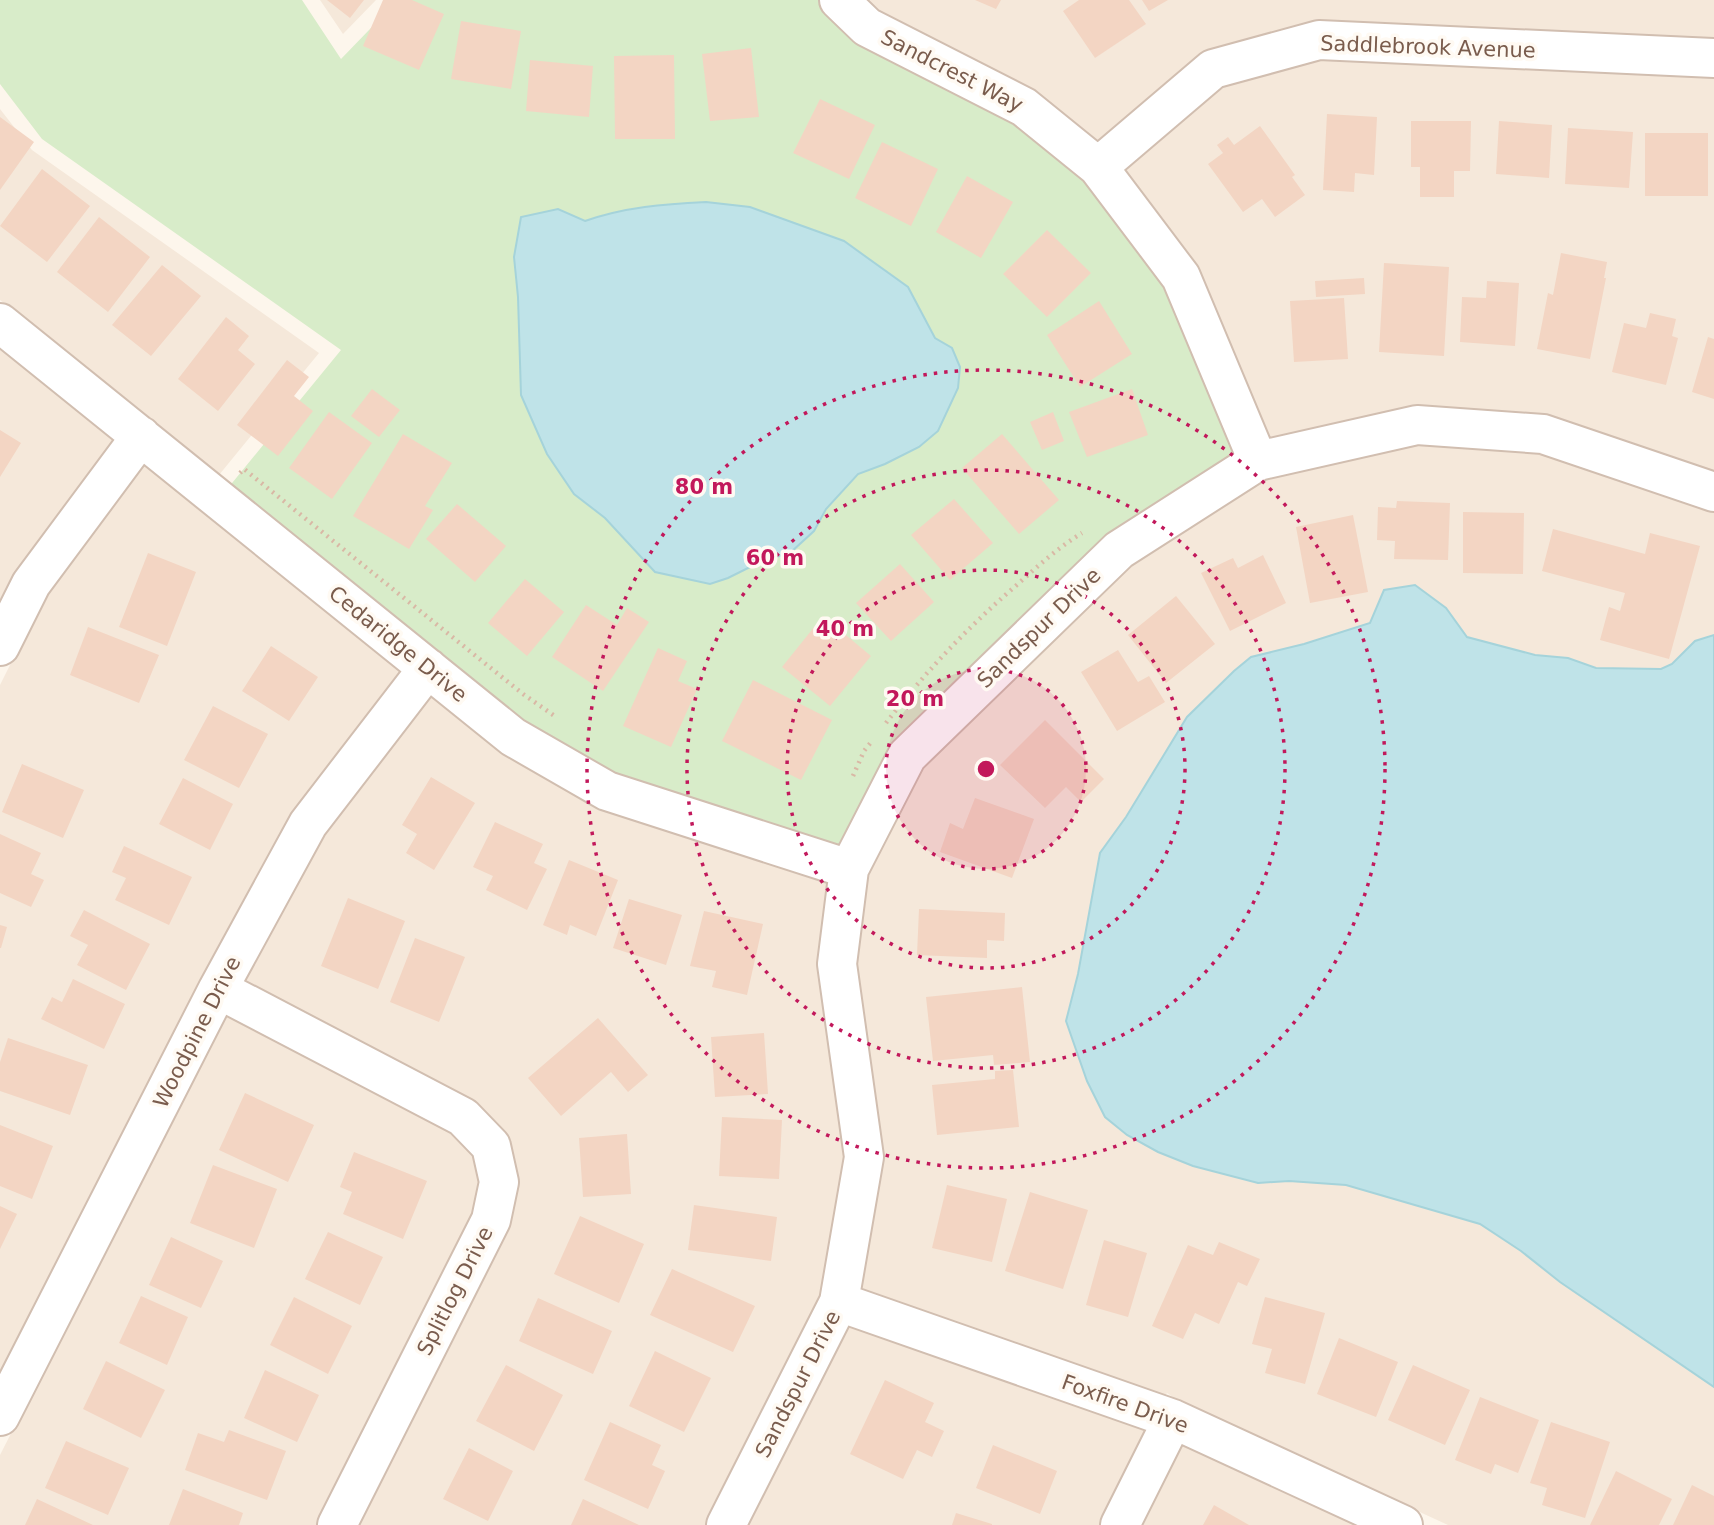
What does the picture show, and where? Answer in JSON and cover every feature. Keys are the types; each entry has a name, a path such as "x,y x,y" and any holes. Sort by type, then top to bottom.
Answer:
{"street":[{"name":"Sandcrest Way","path":"839,0 867,27 1024,107 1098,167 1181,277 1258,461"},
{"name":"Saddlebrook Avenue","path":"1098,167 1213,69 1319,40 1714,58"},
{"name":"Cedaridge Drive","path":"0,323 513,737 607,791 849,869"},
{"name":"Sandspur Drive","path":"726,1525 839,1302 864,1157 837,964 849,869 907,757 1119,550 1258,461 1417,425 1543,434 1714,492"},
{"path":"0,646 31,584 141,436"},
{"name":"Woodpine Drive","path":"0,1416 218,989 308,824 428,668"},
{"name":"Splitlog Drive","path":"218,989 463,1117 491,1146 499,1182 491,1220 337,1525"},
{"name":"Foxfire Drive","path":"839,1302 1173,1419 1403,1525"},
{"path":"1120,1525 1173,1419"}],"path":[{"path":"219,499 244,469 523,694 566,724"},
{"path":"881,729 922,677 979,617 1062,546 1083,532"},
{"path":"849,784 872,740"}],"shaded area":[{"path":"320,0 376,0 343,34"},
{"path":"865,0 1714,0 1714,39 1315,22 1098,143 876,11"},
{"path":"1321,60 1714,77 1714,472 1544,415 1268,440 1123,170 1220,87"},
{"path":"0,109 32,150 319,353 219,475 140,409 0,300"},
{"path":"0,347 116,439 0,607"},
{"path":"1418,445 1540,453 1714,512 1714,635 1695,641 1672,664 1661,669 1596,668 1568,658 1535,655 1467,637 1446,608 1384,590 1370,623 1251,657 1187,717 1126,817 1100,853 1078,974 1066,1021 1127,1135 1158,1152 1193,1166 1258,1183 1289,1181 1346,1185 1480,1224 1714,1387 1714,1525 1448,1525 1180,1402 1167,1393 1165,1396 859,1289 854,963 865,876 920,769 1129,566 1264,480"},
{"path":"144,462 403,672 212,964 209,964 0,1377 0,685 45,595"},
{"path":"430,694 505,754 599,809 830,883 847,1157 823,1295 707,1525 357,1525 516,1177 243,980 321,836"},
{"path":"225,1014 453,1133 475,1156 481,1183 475,1212 318,1525 0,1525 0,1455"},
{"path":"847,1325 1147,1431 1100,1525 746,1525"},
{"path":"1180,1444 1357,1525 1140,1525"}],"green space":[{"path":"0,0 302,0 341,59 398,0 839,0 1024,107 1181,277 1258,461 1119,550 907,756 849,869 607,791 219,499 341,350 42,139 0,84"}],"water":[{"path":"706,202 750,207 844,241 908,287 935,338 952,348 960,367 958,388 938,431 919,447 858,474 826,509 814,531 791,552 710,584 655,572 605,518 574,494 547,454 521,395 514,257 521,217 558,209 585,221 645,207"},
{"path":"1415,585 1446,608 1467,637 1535,655 1568,658 1596,668 1661,669 1672,664 1695,641 1714,635 1714,1387 1480,1224 1346,1185 1289,1181 1258,1183 1193,1166 1158,1152 1127,1135 1105,1117 1087,1081 1066,1021 1078,974 1100,853 1126,817 1187,717 1251,657 1370,623 1384,590"}],"building":[{"path":"327,0 364,0 350,18"},
{"path":"383,0 412,0 444,14 419,70 363,46"},
{"path":"975,0 1001,0 996,9"},
{"path":"1079,0 1129,0 1146,24 1095,58 1063,11"},
{"path":"1142,0 1168,0 1149,11"},
{"path":"461,21 521,31 511,89 451,79"},
{"path":"751,48 759,117 710,121 702,54"},
{"path":"674,55 675,139 615,139 614,56"},
{"path":"530,60 593,66 589,117 526,111"},
{"path":"820,99 875,125 849,179 793,153"},
{"path":"1327,114 1377,117 1374,175 1355,173 1354,192 1323,190"},
{"path":"0,117 34,142 0,190"},
{"path":"1411,121 1471,121 1470,171 1454,171 1454,197 1420,197 1420,167 1411,167"},
{"path":"1499,121 1552,125 1549,178 1496,174"},
{"path":"1260,126 1295,175 1292,177 1305,195 1275,217 1262,199 1243,212 1208,164 1223,153 1217,145 1228,137 1234,145"},
{"path":"1568,128 1633,132 1629,188 1565,184"},
{"path":"1645,133 1708,133 1708,196 1645,196"},
{"path":"882,142 938,169 911,226 855,198"},
{"path":"42,169 90,206 47,262 0,226"},
{"path":"967,176 1013,202 981,258 936,232"},
{"path":"99,217 150,257 108,312 57,272"},
{"path":"1047,230 1091,273 1047,317 1003,274"},
{"path":"1561,253 1607,262 1590,359 1537,349 1548,293 1553,295"},
{"path":"1384,263 1449,267 1444,356 1379,352"},
{"path":"162,265 201,296 151,356 112,325"},
{"path":"1364,278 1365,294 1316,297 1315,281"},
{"path":"1487,281 1519,283 1515,346 1460,342 1462,297 1486,298"},
{"path":"1344,298 1348,359 1294,362 1290,301"},
{"path":"1099,301 1132,354 1080,387 1047,335"},
{"path":"1650,313 1676,319 1672,336 1678,338 1666,385 1612,372 1624,323 1646,328"},
{"path":"226,317 249,336 238,350 255,364 218,411 178,379"},
{"path":"1708,337 1714,339 1714,399 1692,392"},
{"path":"287,360 309,377 294,396 313,411 278,456 237,425"},
{"path":"372,389 400,410 379,437 351,416"},
{"path":"1132,389 1148,435 1087,457 1069,412"},
{"path":"329,412 372,443 332,499 289,468"},
{"path":"1053,412 1064,441 1042,450 1030,422"},
{"path":"0,430 21,443 0,477"},
{"path":"403,434 452,463 425,506 433,510 409,549 353,516"},
{"path":"1002,434 1059,500 1019,534 962,468"},
{"path":"954,499 993,543 950,580 911,535"},
{"path":"1397,501 1450,503 1448,560 1394,559 1395,541 1377,540 1378,507 1396,508"},
{"path":"457,504 506,546 475,582 426,539"},
{"path":"1463,512 1524,513 1523,574 1463,573"},
{"path":"1353,515 1368,592 1310,603 1296,527"},
{"path":"1553,529 1645,554 1650,533 1700,546 1669,659 1600,640 1609,607 1620,611 1625,593 1542,571"},
{"path":"148,553 196,572 167,646 119,627"},
{"path":"1263,555 1286,603 1230,631 1201,573 1233,558 1238,568"},
{"path":"900,564 934,602 891,641 856,603"},
{"path":"525,579 564,612 527,656 488,623"},
{"path":"1176,596 1215,644 1166,683 1128,635"},
{"path":"586,605 617,625 627,608 649,622 603,691 552,657"},
{"path":"823,616 871,656 830,706 782,667"},
{"path":"88,627 159,655 139,703 70,675"},
{"path":"271,646 318,677 289,721 242,691"},
{"path":"658,648 687,661 678,681 697,689 671,747 623,726"},
{"path":"1118,650 1138,682 1149,676 1165,702 1117,731 1081,672"},
{"path":"753,680 832,720 801,780 722,741"},
{"path":"213,706 268,734 239,788 184,760"},
{"path":"1045,720 1104,779 1081,802 1066,787 1045,808 1000,765"},
{"path":"22,764 84,790 63,838 2,812"},
{"path":"431,777 475,803 434,870 406,853 417,834 402,825"},
{"path":"183,778 233,804 210,850 159,824"},
{"path":"975,798 1034,819 1012,878 940,852 950,823 963,829"},
{"path":"495,822 543,844 534,863 547,869 527,910 486,890 493,876 473,867"},
{"path":"0,834 41,853 31,874 44,880 31,907 0,893"},
{"path":"124,846 192,877 169,925 115,900 126,878 112,872"},
{"path":"569,860 618,880 596,936 570,925 567,935 543,925"},
{"path":"348,898 405,921 378,989 321,966"},
{"path":"629,899 682,915 666,965 613,948"},
{"path":"919,909 1005,913 1004,941 987,940 987,958 917,955"},
{"path":"84,910 150,944 126,990 77,965 88,945 70,936"},
{"path":"704,911 763,924 747,995 712,987 716,971 690,966"},
{"path":"0,925 7,927 1,948 0,948"},
{"path":"415,938 465,957 439,1022 390,1002"},
{"path":"73,979 125,1004 104,1049 41,1019 52,997 62,1002"},
{"path":"1022,987 1030,1062 994,1065 993,1055 933,1061 926,997"},
{"path":"598,1018 648,1075 628,1092 611,1072 561,1116 528,1078"},
{"path":"764,1033 768,1094 715,1097 711,1037"},
{"path":"8,1038 88,1065 70,1115 0,1091 0,1062"},
{"path":"1013,1070 1019,1127 937,1135 932,1085 995,1079 995,1071"},
{"path":"245,1093 314,1125 288,1182 219,1150"},
{"path":"722,1117 782,1120 779,1179 719,1176"},
{"path":"0,1125 53,1146 32,1199 0,1186"},
{"path":"627,1134 631,1194 583,1197 579,1138"},
{"path":"354,1152 427,1181 403,1239 343,1214 352,1192 340,1187"},
{"path":"213,1165 277,1189 254,1248 190,1223"},
{"path":"947,1185 1007,1199 992,1262 932,1248"},
{"path":"1030,1192 1088,1210 1063,1289 1005,1271"},
{"path":"694,1205 777,1217 771,1261 688,1250"},
{"path":"0,1206 17,1214 0,1249"},
{"path":"580,1216 644,1244 619,1303 554,1274"},
{"path":"328,1232 383,1257 360,1305 305,1279"},
{"path":"171,1237 223,1261 201,1308 149,1285"},
{"path":"1104,1240 1147,1253 1128,1317 1086,1305"},
{"path":"1219,1242 1260,1259 1247,1286 1238,1282 1219,1324 1195,1313 1183,1339 1152,1326 1188,1245 1213,1255"},
{"path":"672,1269 755,1306 733,1352 650,1315"},
{"path":"141,1296 188,1317 167,1365 119,1343"},
{"path":"294,1297 352,1326 328,1374 270,1345"},
{"path":"1265,1297 1325,1313 1305,1384 1265,1373 1272,1349 1252,1344"},
{"path":"538,1298 612,1331 593,1374 519,1341"},
{"path":"1339,1338 1398,1362 1376,1417 1317,1394"},
{"path":"655,1351 711,1378 684,1432 629,1406"},
{"path":"106,1361 165,1390 141,1438 83,1409"},
{"path":"506,1365 563,1395 534,1451 476,1421"},
{"path":"1413,1365 1470,1390 1445,1445 1388,1420"},
{"path":"265,1370 319,1395 297,1442 244,1418"},
{"path":"885,1380 934,1403 925,1422 944,1431 932,1457 917,1450 903,1479 850,1454"},
{"path":"1480,1397 1539,1420 1518,1473 1495,1464 1491,1474 1455,1460"},
{"path":"610,1422 661,1445 652,1465 665,1471 648,1509 584,1480"},
{"path":"1551,1422 1610,1442 1585,1518 1542,1505 1547,1488 1530,1483"},
{"path":"229,1430 286,1451 267,1500 185,1470 198,1433 224,1442"},
{"path":"66,1441 129,1468 108,1515 45,1488"},
{"path":"993,1445 1057,1471 1040,1514 976,1488"},
{"path":"469,1448 513,1471 488,1521 443,1499"},
{"path":"1616,1471 1672,1499 1659,1525 1590,1525"},
{"path":"1692,1485 1714,1496 1714,1525 1673,1525"},
{"path":"183,1489 243,1513 239,1525 169,1525"},
{"path":"37,1499 93,1525 25,1525"},
{"path":"583,1499 639,1525 571,1525"},
{"path":"1214,1505 1249,1525 1203,1525"},
{"path":"956,1513 992,1524 992,1525 952,1525"}]}
